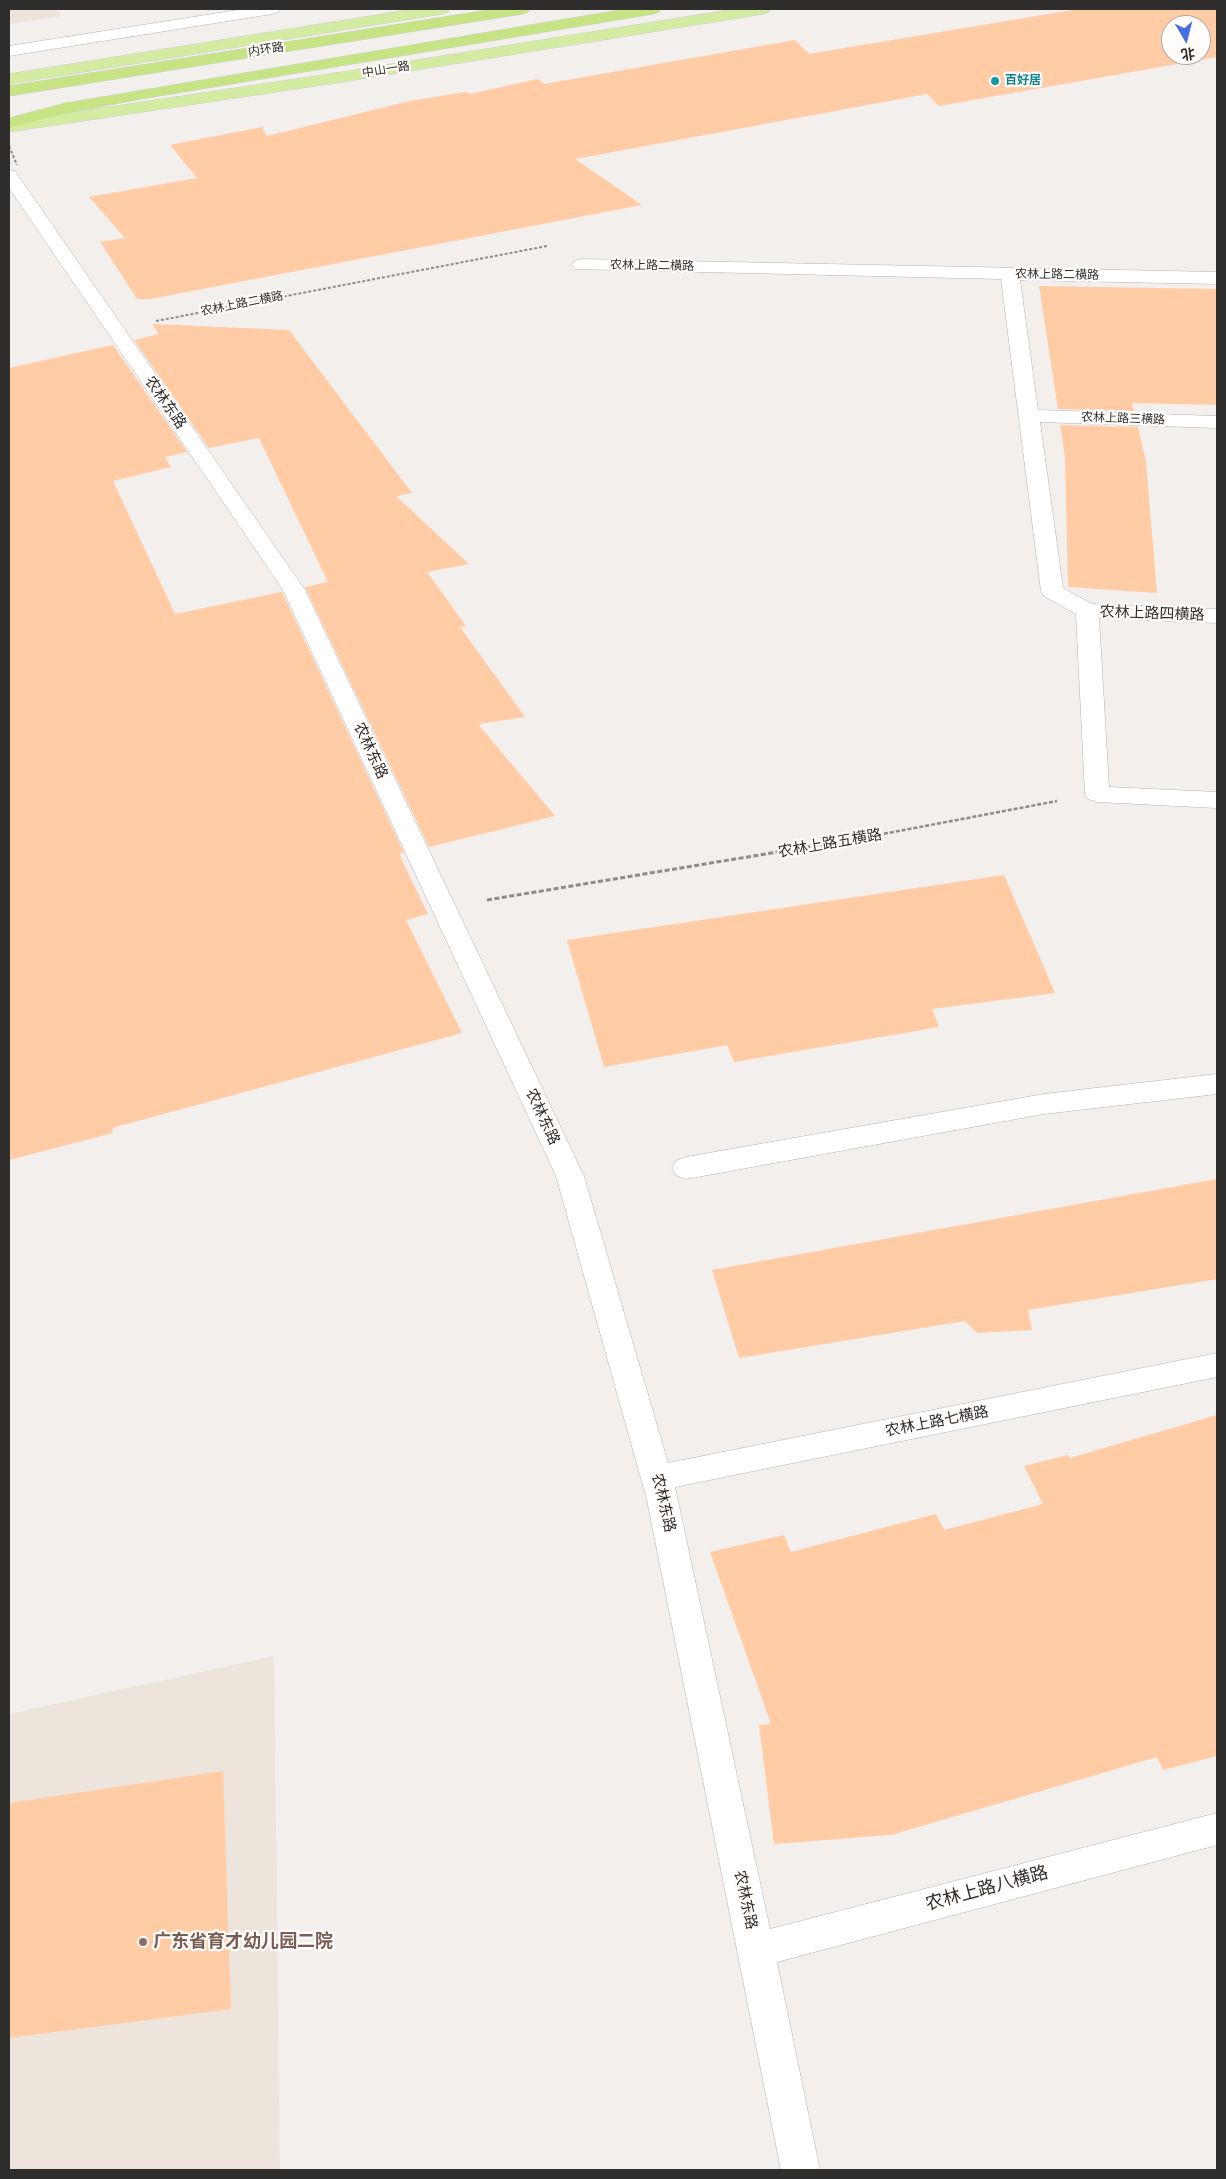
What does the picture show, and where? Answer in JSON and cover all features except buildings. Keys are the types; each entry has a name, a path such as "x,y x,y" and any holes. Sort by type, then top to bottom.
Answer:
{"highway":[{"name":"内环路","path":"9,72 406,9"},
{"name":"内环路","path":"9,92 522,9"},
{"path":"9,123 66,108 653,9"}],"main road":[{"path":"9,79 442,9"},
{"name":"中山一路","path":"9,127 352,76 763,9"}],"street":[{"path":"9,51 272,9"},
{"name":"农林东路","path":"13,170 114,329 294,590 570,1176 657,1478 801,2170"},
{"name":"农林上路二横路","path":"581,265 1217,278"},
{"path":"1010,274 1052,591 1087,611 1097,794 1217,800"},
{"name":"农林上路三横路","path":"1029,416 1217,422"},
{"name":"农林上路四横路","path":"1087,611 1217,616"},
{"path":"686,1168 1044,1104 1217,1084"},
{"name":"农林上路七横路","path":"657,1478 1217,1366"},
{"name":"农林上路八横路","path":"756,1950 1217,1829"}],"path":[{"path":"9,146 13,170"},
{"name":"农林上路二横路","path":"114,329 563,243 578,243 581,265"},
{"name":"农林上路五横路","path":"443,907 813,847 1097,794"}],"shaded area":[{"path":"9,9 57,9 61,16 9,24"},
{"name":"广东省育才幼儿园二院","path":"274,1656 280,2170 9,2170 9,1714"}],"place":[{"name":"百好居","path":"995,81"},
{"name":"广东省育才幼儿园二院","path":"143,1942"}]}
